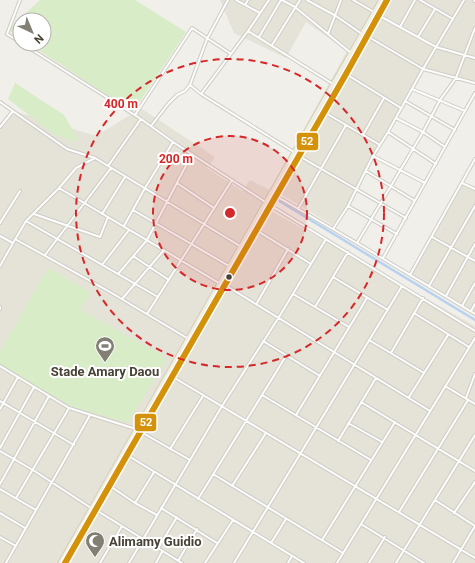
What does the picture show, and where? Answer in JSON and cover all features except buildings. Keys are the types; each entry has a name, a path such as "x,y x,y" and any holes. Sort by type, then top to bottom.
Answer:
{"main road":[{"path":"65,563 110,486 127,455 138,430 219,283 381,0"},
{"path":"60,563 123,452 172,377 387,0"}],"street":[{"path":"15,12 20,0"},
{"path":"151,126 168,104 177,95 185,91 190,85 207,39 228,0"},
{"path":"236,0 260,13"},
{"path":"245,5 248,0"},
{"path":"201,94 269,0"},
{"path":"259,37 282,0 295,7 351,53"},
{"path":"272,45 300,0"},
{"path":"306,0 336,16 362,34"},
{"path":"328,35 341,0"},
{"path":"352,0 374,12"},
{"path":"400,27 415,0"},
{"path":"420,0 453,19"},
{"path":"334,229 348,206 373,156 464,0"},
{"path":"418,37 435,9"},
{"path":"378,16 436,47 475,58"},
{"path":"12,21 7,34 12,37"},
{"path":"135,115 192,28 231,54"},
{"path":"357,243 423,132 440,100 456,78 475,28"},
{"path":"248,31 333,84"},
{"path":"367,35 423,69 475,83"},
{"path":"36,52 135,115 173,142 265,202 475,331"},
{"path":"346,74 402,108"},
{"path":"190,85 201,94 294,152"},
{"path":"412,89 465,111"},
{"path":"383,258 475,93"},
{"path":"363,135 384,98"},
{"path":"405,101 455,130"},
{"path":"0,102 66,149 94,158 241,246"},
{"path":"0,127 13,111"},
{"path":"324,112 380,145"},
{"path":"396,118 423,132 445,147"},
{"path":"108,166 141,119"},
{"path":"298,209 346,125"},
{"path":"388,132 436,164"},
{"path":"124,226 173,142"},
{"path":"118,274 147,240 192,154"},
{"path":"298,156 406,218"},
{"path":"373,156 425,183"},
{"path":"0,266 26,222 76,168 94,158"},
{"path":"410,275 475,159"},
{"path":"45,255 111,168"},
{"path":"366,171 415,200"},
{"path":"102,214 125,177"},
{"path":"147,314 232,180"},
{"path":"177,183 214,208"},
{"path":"462,183 475,188"},
{"path":"59,188 219,283"},
{"path":"0,223 20,191"},
{"path":"275,196 334,229 475,314"},
{"path":"348,206 397,234"},
{"path":"429,286 475,206"},
{"path":"133,210 229,266"},
{"path":"34,214 100,237 108,217"},
{"path":"26,222 158,297"},
{"path":"102,265 129,230"},
{"path":"256,230 311,264"},
{"path":"0,236 13,243"},
{"path":"432,237 475,261"},
{"path":"15,239 122,299 192,341"},
{"path":"129,563 222,406 279,317 326,239"},
{"path":"446,296 475,244"},
{"path":"256,304 288,249"},
{"path":"122,299 164,250"},
{"path":"315,307 348,252"},
{"path":"133,256 169,280"},
{"path":"333,277 388,310"},
{"path":"462,306 475,283"},
{"path":"224,285 279,317 430,411"},
{"path":"234,563 402,286"},
{"path":"293,294 349,327"},
{"path":"296,415 367,298"},
{"path":"391,353 423,298"},
{"path":"471,311 475,304"},
{"path":"414,313 469,347"},
{"path":"409,397 448,335"},
{"path":"337,563 469,347 474,343 475,338"},
{"path":"369,340 424,373"},
{"path":"263,341 320,376"},
{"path":"198,499 286,356"},
{"path":"0,366 70,408 138,430 190,460"},
{"path":"399,512 467,399 475,374"},
{"path":"0,409 18,377"},
{"path":"172,377 475,558"},
{"path":"338,441 376,378"},
{"path":"446,386 475,404"},
{"path":"34,387 0,449 91,508"},
{"path":"170,449 203,395"},
{"path":"262,395 371,460"},
{"path":"0,484 49,396"},
{"path":"0,401 74,445"},
{"path":"361,402 475,470"},
{"path":"16,498 70,408"},
{"path":"6,563 90,415"},
{"path":"322,541 395,422"},
{"path":"348,423 382,442"},
{"path":"232,486 266,433"},
{"path":"396,563 475,435"},
{"path":"123,452 304,563"},
{"path":"135,503 154,472"},
{"path":"213,474 343,553"},
{"path":"454,513 475,482"},
{"path":"110,486 135,503 157,515"},
{"path":"0,489 36,510"},
{"path":"435,500 475,526 452,563"},
{"path":"162,508 217,543"},
{"path":"96,510 182,563"},
{"path":"0,513 25,528"},
{"path":"158,548 177,517"},
{"path":"271,544 286,518"},
{"path":"205,563 233,520"},
{"path":"361,524 385,537 424,563"},
{"path":"100,563 122,526"},
{"path":"178,560 197,529"},
{"path":"0,537 16,546"},
{"path":"369,563 385,537"},
{"path":"156,563 162,552"},
{"path":"288,563 292,556"}],"shaded area":[{"path":"220,0 475,0 475,84 422,69 348,206 334,226 272,189 264,204 273,212 475,326 475,563 0,563 0,124 11,110 96,136 142,109 215,157 207,168 242,191 250,180 270,190 347,51 306,22 286,58 234,33"},
{"path":"462,183 475,188 475,314 410,275"}],"green space":[{"path":"40,0 135,0 186,32 133,112 41,52 52,52 52,12 27,12"},
{"path":"12,26 12,33 8,30"},
{"path":"15,83 64,115 78,139 74,142 55,135 8,99"},
{"path":"48,268 90,292 81,310 167,359 128,423 72,407 0,364 0,351"}],"waterway":[{"path":"276,199 475,320"},
{"path":"67,563 161,399"}],"transit line":[{"name":"52","path":"65,563 387,0"}],"place":[{"name":"Stade Amary Daou","path":"105,363"},
{"name":"Alimamy Guidio","path":"95,558"}]}
